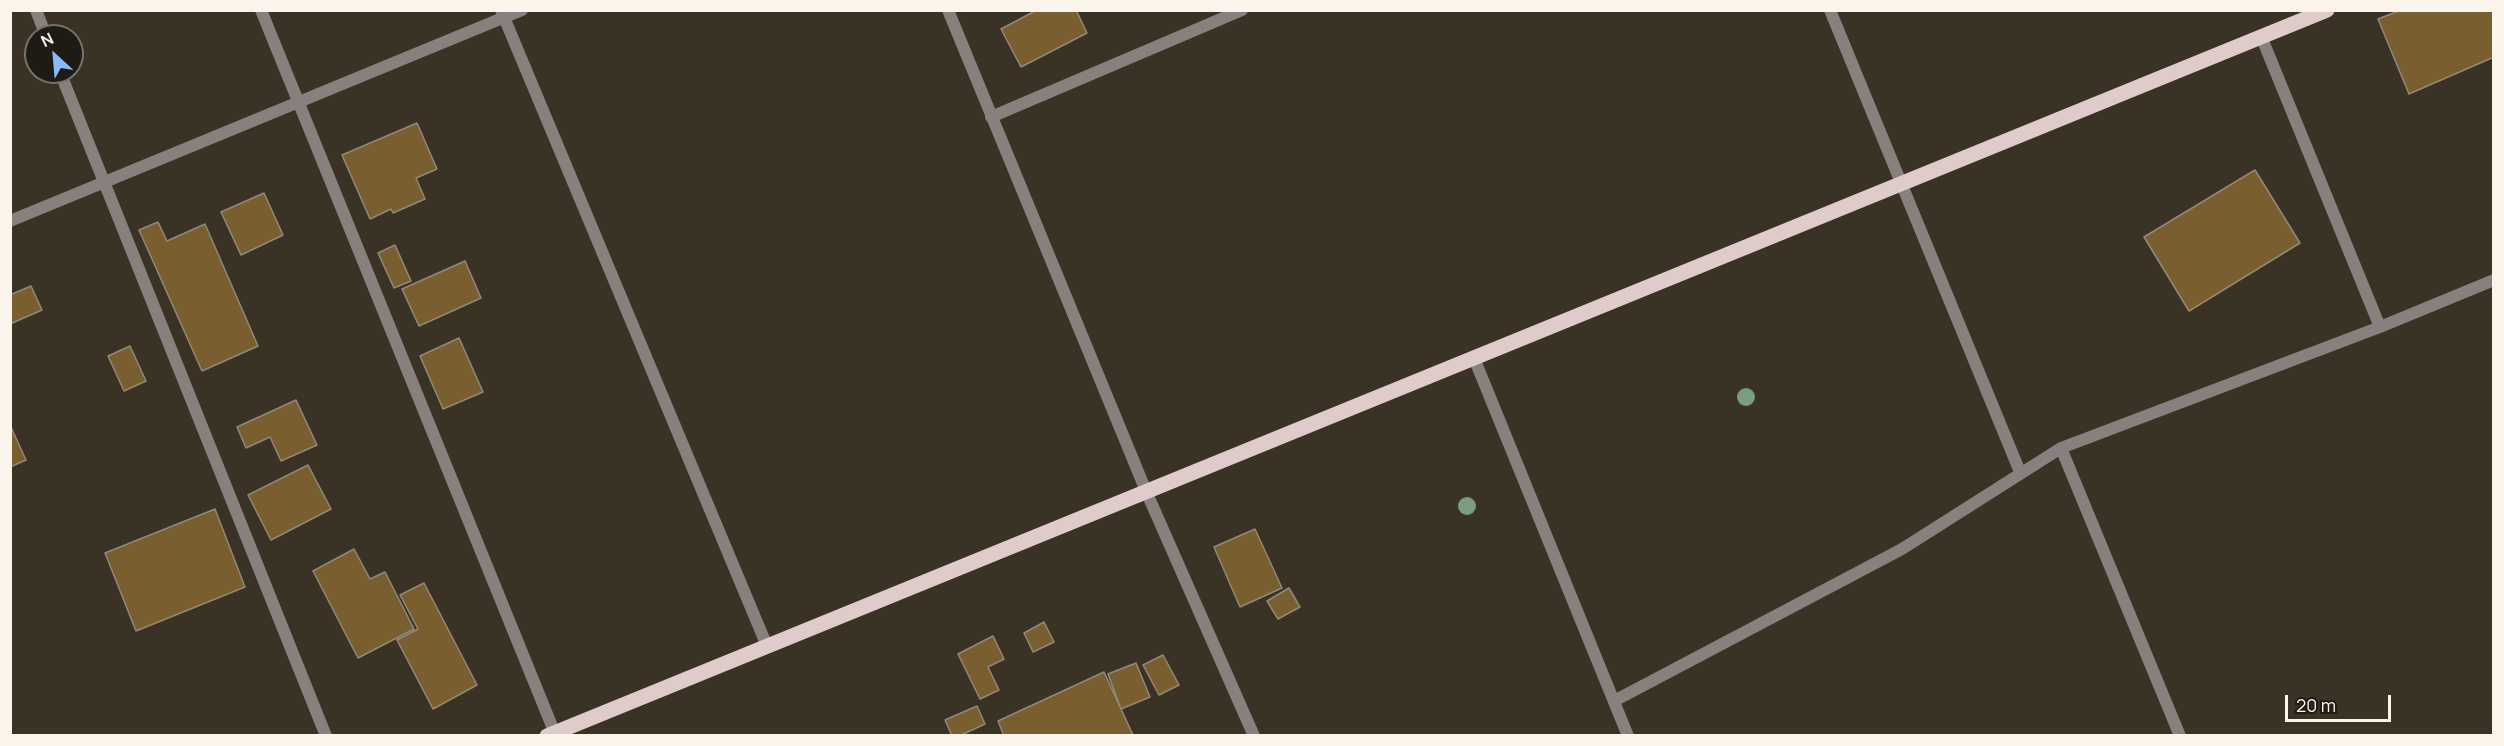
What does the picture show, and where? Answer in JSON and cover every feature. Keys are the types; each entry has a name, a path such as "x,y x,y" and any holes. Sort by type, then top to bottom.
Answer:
{"main road":[{"path":"553,734 2327,10"}],"street":[{"path":"261,10 553,734"},
{"path":"10,221 503,14 522,10"},
{"path":"948,10 1146,491 1254,735"},
{"path":"991,117 1242,10"},
{"path":"1830,10 2020,472"},
{"path":"503,14 767,646"},
{"path":"2261,36 2380,327"},
{"path":"65,84 326,735"},
{"path":"1614,701 1902,549 2061,448 2380,327 2493,280"},
{"path":"1474,357 1628,735"},
{"path":"2061,448 2180,735"}],"building":[{"path":"1037,10 1076,10 1087,33 1021,67 1001,29"},
{"path":"2401,10 2494,10 2494,57 2409,94 2378,19"},
{"path":"417,123 437,169 416,178 425,199 393,213 391,209 370,219 342,155"},
{"path":"2255,170 2300,243 2189,311 2144,237"},
{"path":"264,193 283,235 241,255 221,212"},
{"path":"158,222 167,241 205,224 258,346 202,371 139,230"},
{"path":"395,245 411,281 394,288 378,253"},
{"path":"465,261 481,298 419,326 402,289"},
{"path":"31,286 42,310 10,324 10,295"},
{"path":"459,338 483,392 443,409 420,356"},
{"path":"130,346 146,381 124,391 108,356"},
{"path":"296,400 317,445 281,461 270,437 246,448 237,427"},
{"path":"10,425 26,460 10,467"},
{"path":"308,465 331,509 271,540 248,495"},
{"path":"215,509 245,587 136,631 105,553"},
{"path":"1255,529 1282,588 1240,607 1214,547"},
{"path":"354,549 370,579 385,572 414,629 358,658 313,571"},
{"path":"424,583 477,685 433,709 397,640 418,629 400,595"},
{"path":"1289,588 1300,607 1278,619 1267,601"},
{"path":"1044,622 1054,642 1033,652 1024,633"},
{"path":"993,636 1004,659 988,667 999,690 980,699 958,654"},
{"path":"1163,655 1179,685 1159,695 1143,665"},
{"path":"1136,663 1150,697 1121,709 1108,674"},
{"path":"1104,672 1133,735 1004,736 998,721"},
{"path":"977,706 985,724 959,736 952,736 945,720"}]}
